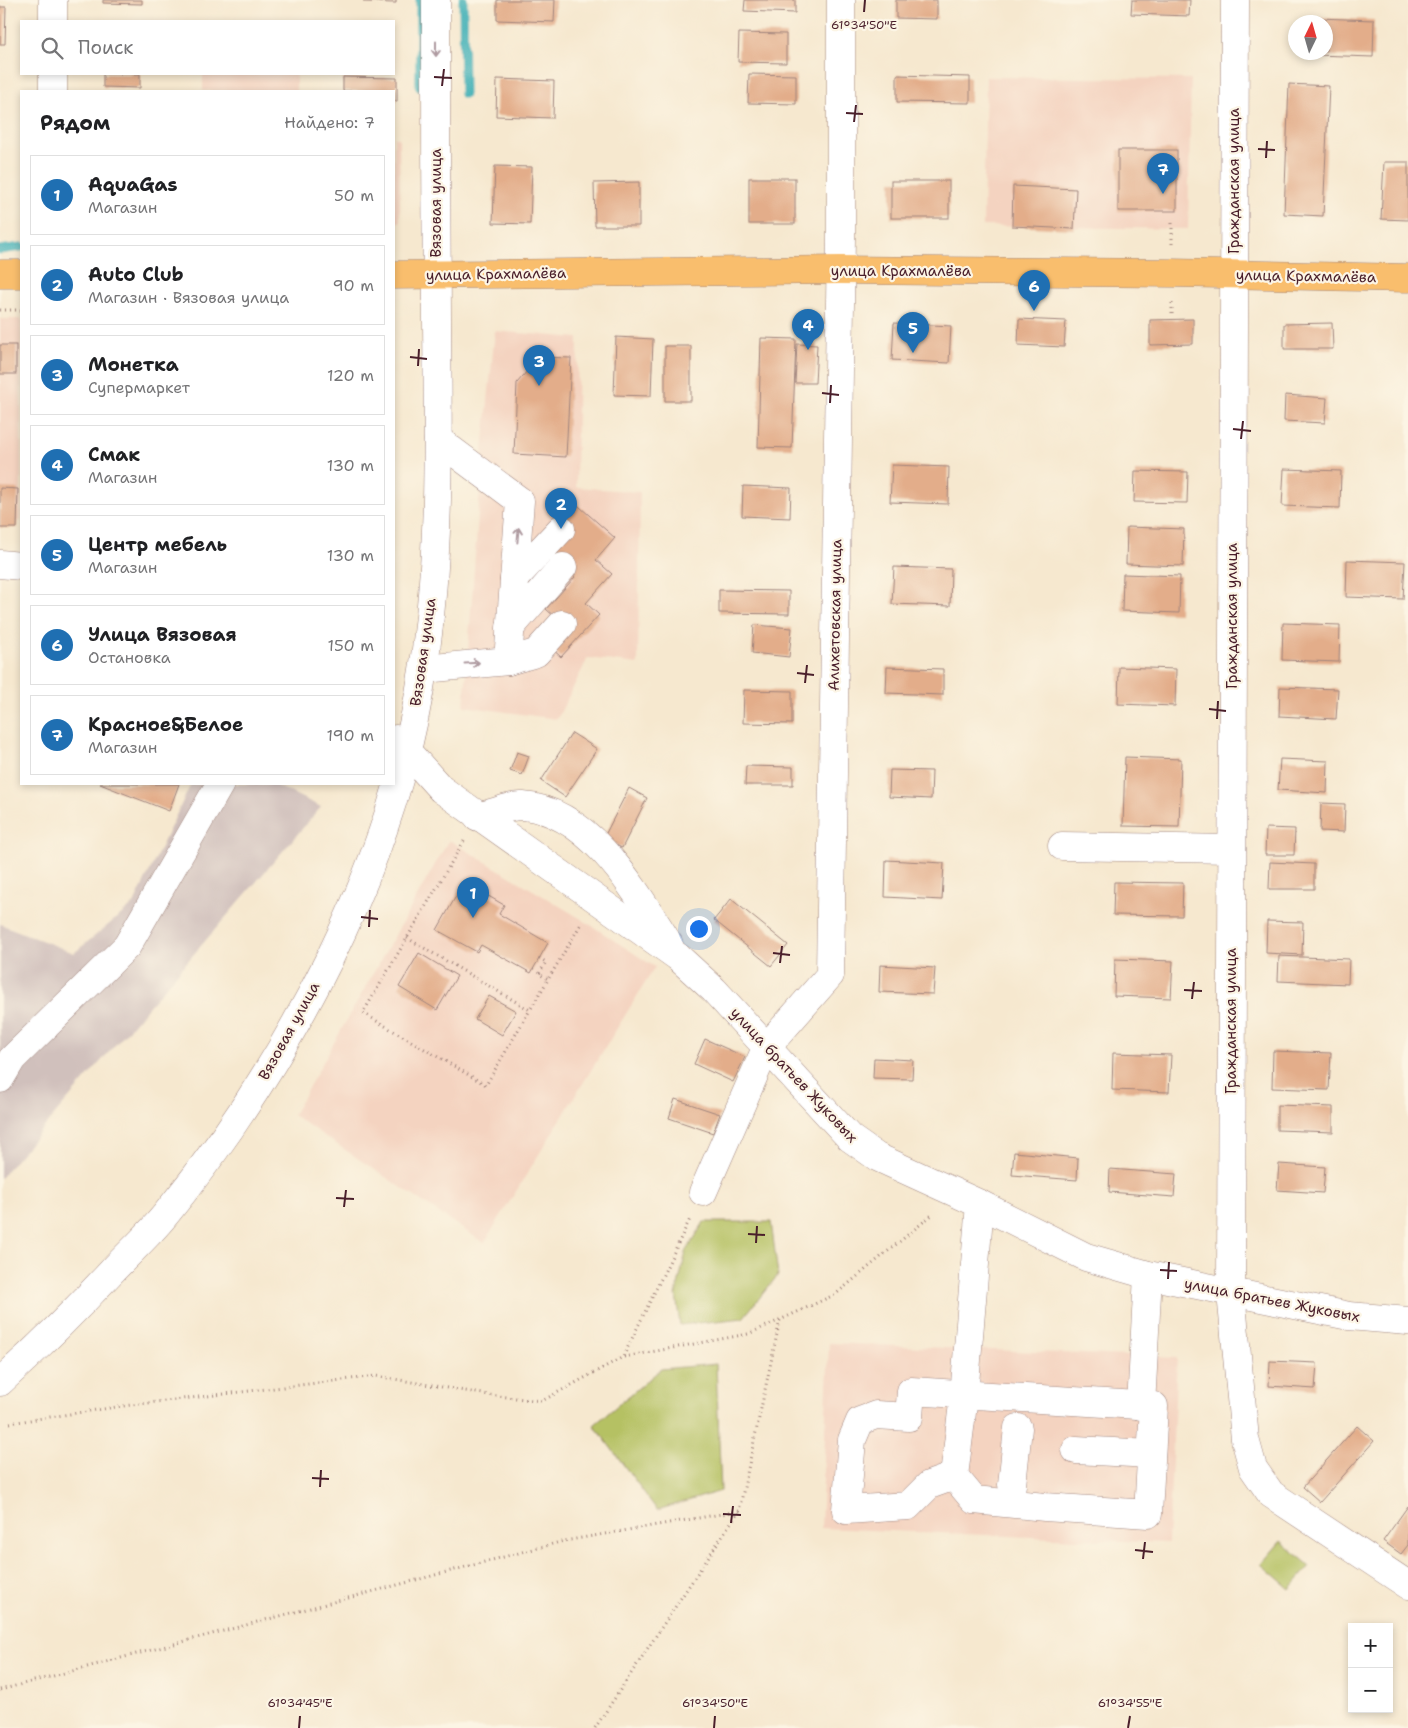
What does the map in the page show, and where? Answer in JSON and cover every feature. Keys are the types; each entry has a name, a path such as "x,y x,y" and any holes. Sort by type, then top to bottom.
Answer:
{"main road":[{"name":"улица Крахмалёва","path":"395,274 840,270 1233,274 1408,278"},
{"path":"0,274 20,274"}],"street":[{"path":"52,0 53,20"},
{"name":"Вязовая улица","path":"395,765 424,669 432,577 438,440 436,0"},
{"name":"Алихетовская улица","path":"704,1192 766,1048 830,975 840,270 840,0"},
{"name":"Гражданская улица","path":"1234,0 1231,1293 1245,1440 1253,1468 1271,1494 1408,1585"},
{"path":"53,75 53,90"},
{"path":"438,440 520,501 508,661"},
{"path":"514,579 561,529"},
{"path":"0,564 20,566"},
{"path":"510,628 563,567"},
{"path":"424,669 508,661 536,653 562,624"},
{"name":"улица братьев Жуковых","path":"400,744 441,789 678,957 714,990 850,1138 876,1157 969,1199 1086,1257 1148,1275 1231,1293 1349,1316 1408,1321"},
{"path":"0,1079 12,1059 128,946 219,785"},
{"name":"Вязовая улица","path":"0,1382 49,1338 163,1217 228,1133 275,1058 330,957 372,860 390,785"},
{"path":"478,817 522,806 553,813 584,831 631,885 678,957"},
{"path":"1062,846 1232,849"},
{"path":"954,1476 929,1484 908,1506 846,1510 852,1440 860,1421 876,1415 909,1417 911,1392 964,1396 1154,1406 1148,1514 1046,1508 974,1500 954,1476 964,1396 969,1199"},
{"path":"1141,1406 1148,1275"},
{"path":"1012,1485 1018,1428"},
{"path":"1076,1450 1151,1454"}],"path":[{"path":"0,310 20,310"},
{"path":"460,847 363,1013 486,1085 583,920"},
{"path":"407,938 530,1010"},
{"path":"539,958 546,962 539,974 548,979"},
{"path":"623,1357 704,1192"},
{"path":"10,1423 123,1406 376,1376 489,1395 542,1401 623,1357 748,1334 836,1294 969,1199"},
{"path":"595,1728 739,1511 780,1320"},
{"path":"0,1690 564,1541 739,1511"}],"shaded area":[{"path":"203,75 296,75 296,90 203,90"},
{"path":"986,77 1191,79 1188,229 983,226"},
{"path":"395,138 399,138 400,222 395,222"},
{"path":"0,319 20,319 20,521 0,521"},
{"path":"495,331 578,338 576,487 640,492 638,664 588,658 557,719 464,706 482,461"},
{"path":"191,785 275,785 321,807 0,1178 0,924 74,953 134,904"},
{"path":"449,840 583,920 655,967 484,1243 293,1115"},
{"path":"829,1343 1177,1358 1168,1543 821,1528"}],"green space":[{"path":"704,1222 771,1222 778,1275 743,1318 680,1325 676,1294 686,1252"},
{"path":"716,1364 721,1491 657,1510 594,1425 661,1369"},
{"path":"1281,1541 1310,1566 1290,1589 1261,1564"}],"building":[{"path":"103,0 142,0 142,4 103,3"},
{"path":"364,0 396,0 396,3 364,2"},
{"path":"497,0 555,0 554,22 497,20"},
{"path":"745,0 795,0 795,13 744,11"},
{"path":"896,0 937,0 937,19 896,18"},
{"path":"1132,0 1190,0 1189,16 1131,14"},
{"path":"0,7 6,7 5,44 0,44"},
{"path":"1333,19 1374,20 1373,57 1333,56"},
{"path":"739,33 786,34 786,63 738,62"},
{"path":"749,74 796,75 796,104 748,103"},
{"path":"103,75 140,75 140,88 103,87"},
{"path":"897,75 970,77 970,103 897,102"},
{"path":"343,77 397,78 397,101 395,101 395,90 343,90"},
{"path":"497,79 554,81 553,118 496,116"},
{"path":"1289,84 1329,86 1323,216 1284,214"},
{"path":"1118,150 1177,150 1177,211 1118,211"},
{"path":"1384,162 1408,162 1408,220 1381,219"},
{"path":"495,166 532,167 530,224 493,223"},
{"path":"749,178 795,178 795,224 749,224"},
{"path":"891,181 949,181 949,218 891,218"},
{"path":"639,182 639,226 595,226 594,183"},
{"path":"1013,186 1076,189 1074,229 1012,226"},
{"path":"1019,319 1066,321 1064,347 1018,345"},
{"path":"1193,319 1193,344 1150,345 1150,320"},
{"path":"894,323 951,326 949,363 892,360"},
{"path":"1332,323 1333,349 1284,349 1284,324"},
{"path":"616,337 653,339 651,396 614,395"},
{"path":"761,338 796,339 792,448 758,447"},
{"path":"797,344 817,345 815,383 795,383"},
{"path":"0,345 16,345 16,374 0,374"},
{"path":"665,346 691,346 691,401 665,401"},
{"path":"539,357 571,358 566,457 514,454 517,383"},
{"path":"1285,395 1327,398 1325,423 1284,421"},
{"path":"892,465 949,467 948,504 890,502"},
{"path":"1284,469 1341,471 1340,508 1282,506"},
{"path":"1135,471 1188,472 1187,503 1134,502"},
{"path":"743,486 791,488 790,518 742,516"},
{"path":"0,488 18,489 17,528 0,528"},
{"path":"572,500 615,538 596,560 612,574 586,603 599,615 561,657 540,638 556,618 546,609 575,577 552,556 553,522"},
{"path":"1127,527 1184,529 1183,566 1126,564"},
{"path":"1347,560 1405,562 1403,599 1346,597"},
{"path":"894,567 951,569 950,606 892,604"},
{"path":"1123,574 1180,576 1179,613 1122,611"},
{"path":"719,590 789,591 789,614 719,613"},
{"path":"1283,623 1340,625 1339,662 1282,660"},
{"path":"754,625 792,628 789,657 752,653"},
{"path":"887,667 943,669 943,695 886,693"},
{"path":"1119,667 1176,669 1175,706 1118,704"},
{"path":"1280,687 1338,689 1336,719 1279,716"},
{"path":"744,690 792,691 792,724 743,723"},
{"path":"572,733 597,749 565,797 541,781"},
{"path":"517,752 529,756 522,775 510,771"},
{"path":"1125,757 1181,759 1179,827 1123,826"},
{"path":"1280,759 1328,761 1327,793 1278,790"},
{"path":"746,766 793,767 793,785 745,785"},
{"path":"890,770 932,771 931,799 889,797"},
{"path":"103,785 179,785 169,811"},
{"path":"629,788 647,798 622,848 603,839"},
{"path":"1321,803 1345,804 1344,832 1320,831"},
{"path":"1266,828 1295,829 1294,855 1265,855"},
{"path":"886,860 944,863 942,900 885,897"},
{"path":"1270,862 1314,864 1314,889 1269,889"},
{"path":"464,882 504,905 499,914 548,943 531,973 481,945 477,952 437,930"},
{"path":"1114,882 1183,883 1182,916 1113,915"},
{"path":"731,899 788,945 771,966 714,920"},
{"path":"1267,921 1303,922 1302,955 1266,953"},
{"path":"419,953 457,976 437,1010 399,987"},
{"path":"1279,956 1349,959 1348,984 1278,981"},
{"path":"1115,959 1173,961 1171,998 1114,996"},
{"path":"880,965 935,968 933,994 879,992"},
{"path":"489,996 516,1011 502,1035 475,1019"},
{"path":"705,1039 745,1057 733,1082 694,1064"},
{"path":"1273,1051 1331,1053 1329,1090 1272,1088"},
{"path":"1113,1053 1171,1055 1169,1092 1112,1090"},
{"path":"874,1058 913,1060 912,1079 873,1078"},
{"path":"675,1099 720,1114 713,1133 669,1118"},
{"path":"1277,1105 1333,1107 1333,1132 1277,1130"},
{"path":"1014,1152 1078,1158 1077,1180 1012,1175"},
{"path":"1279,1164 1325,1167 1323,1193 1277,1190"},
{"path":"1110,1169 1176,1174 1174,1197 1109,1192"},
{"path":"1270,1361 1317,1363 1315,1389 1269,1386"},
{"path":"1357,1426 1374,1441 1320,1502 1303,1487"},
{"path":"1408,1506 1408,1545 1401,1554 1383,1541"}],"waterway":[{"path":"420,0 420,87"},
{"path":"463,0 464,94"},
{"path":"0,250 20,247"}],"place":[{"name":"Красное&Белое","path":"1163,194"},
{"name":"Улица Вязовая","path":"1034,311"},
{"name":"Смак","path":"808,350"},
{"name":"Центр мебель","path":"913,353"},
{"name":"Монетка","path":"539,386"},
{"name":"Auto Club","path":"561,529"},
{"name":"AquaGas","path":"473,918"}]}
